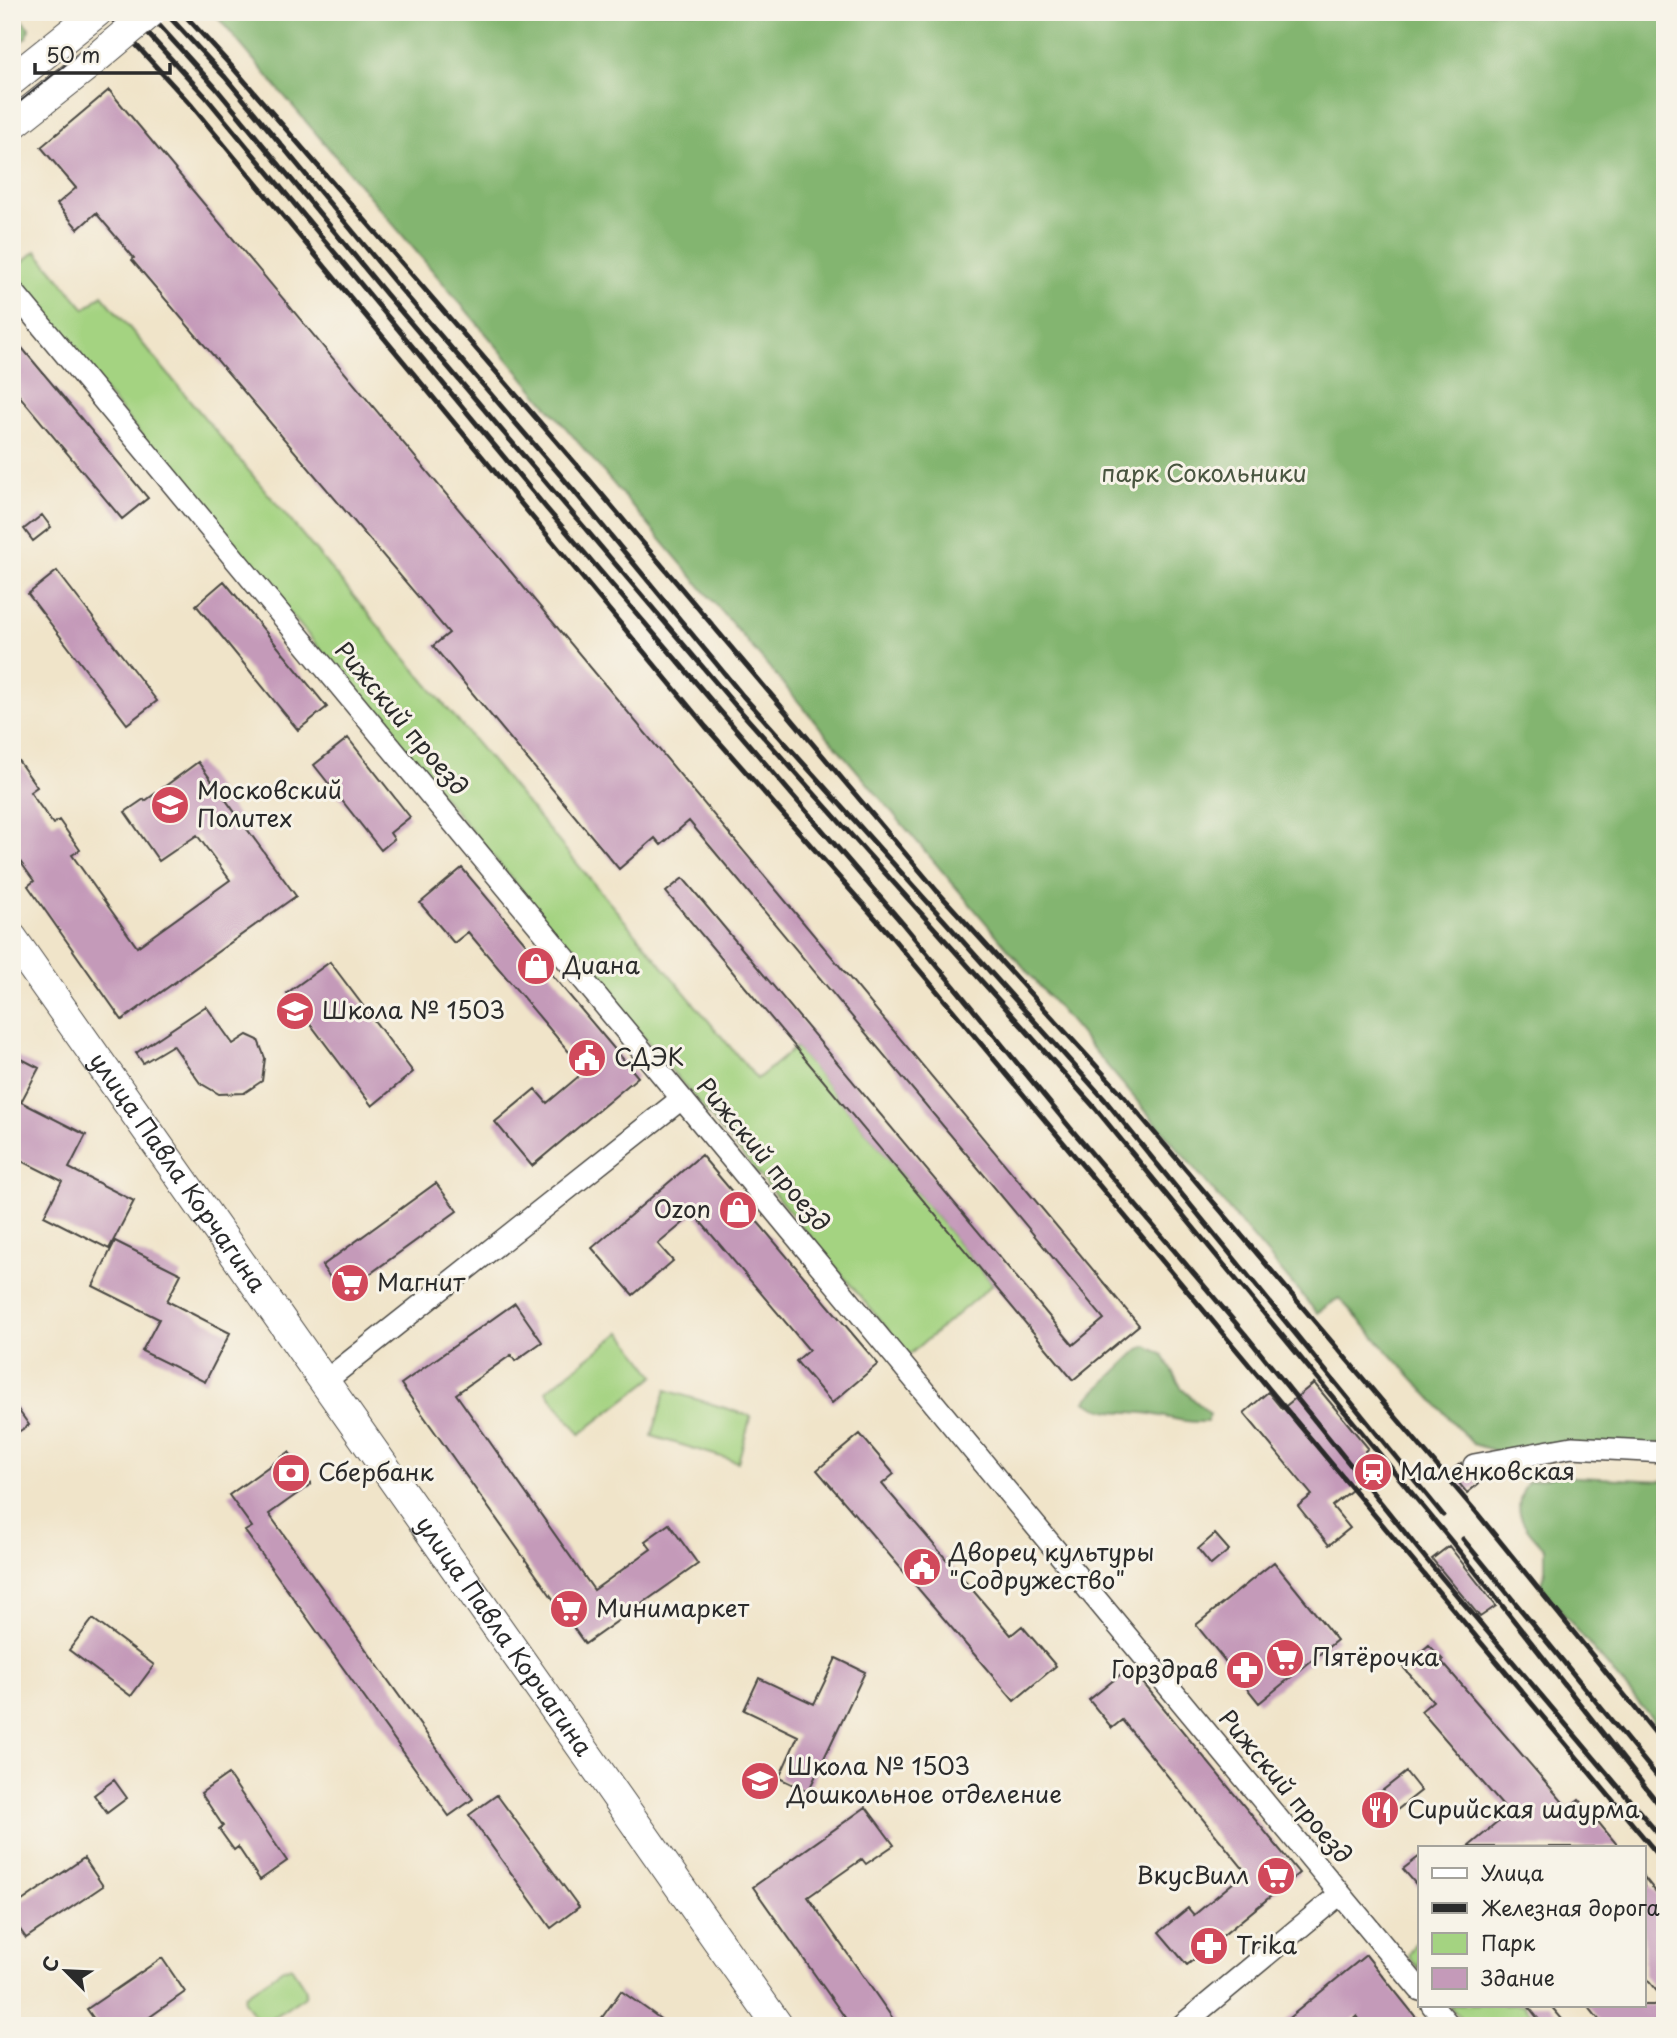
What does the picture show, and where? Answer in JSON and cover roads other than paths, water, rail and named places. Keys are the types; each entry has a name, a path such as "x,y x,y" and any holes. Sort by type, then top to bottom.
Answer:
{"street":[{"path":"12,80 97,12"},
{"path":"12,125 151,12"},
{"name":"Рижский проезд","path":"12,290 1418,1988"},
{"name":"улица Павла Корчагина","path":"12,938 778,2026"},
{"path":"324,1382 681,1099"},
{"path":"1474,1465 1572,1447 1665,1452"},
{"path":"1181,2026 1340,1894"},
{"path":"1434,2007 1450,2026"}],"tram line":[{"path":"12,108 131,12"}],"railway":[{"path":"106,12 192,106 706,727 891,936 1665,1863"},
{"path":"128,12 205,96 547,509 903,924 1072,1130 1245,1334 1427,1560 1665,1842"},
{"path":"147,12 215,87 387,295 735,705 1095,1108 1452,1542 1665,1812"},
{"path":"165,12 225,77 743,696 1105,1100 1443,1515"},
{"path":"182,12 588,478 937,891 1120,1092 1477,1513 1665,1745"},
{"path":"1463,1539 1665,1786"}],"place":[{"name":"Московский Политех","path":"170,805"},
{"name":"Диана","path":"536,966"},
{"name":"Школа № 1503","path":"295,1011"},
{"name":"СДЭК","path":"587,1058"},
{"name":"Ozon","path":"738,1210"},
{"name":"Магнит","path":"350,1283"},
{"name":"Маленковская","path":"1373,1472"},
{"name":"Сбербанк","path":"291,1473"},
{"name":"Дворец культуры \"Содружество\"","path":"922,1567"},
{"name":"Минимаркет","path":"569,1609"},
{"name":"Пятёрочка","path":"1285,1658"},
{"name":"Горздрав","path":"1245,1670"},
{"name":"Школа № 1503 Дошкольное отделение","path":"760,1781"},
{"name":"Сирийская шаурма","path":"1380,1810"},
{"name":"ВкусВилл","path":"1276,1876"},
{"name":"Trika","path":"1209,1946"}],"park label":[{"name":"парк Сокольники","path":"1204,474"}]}
